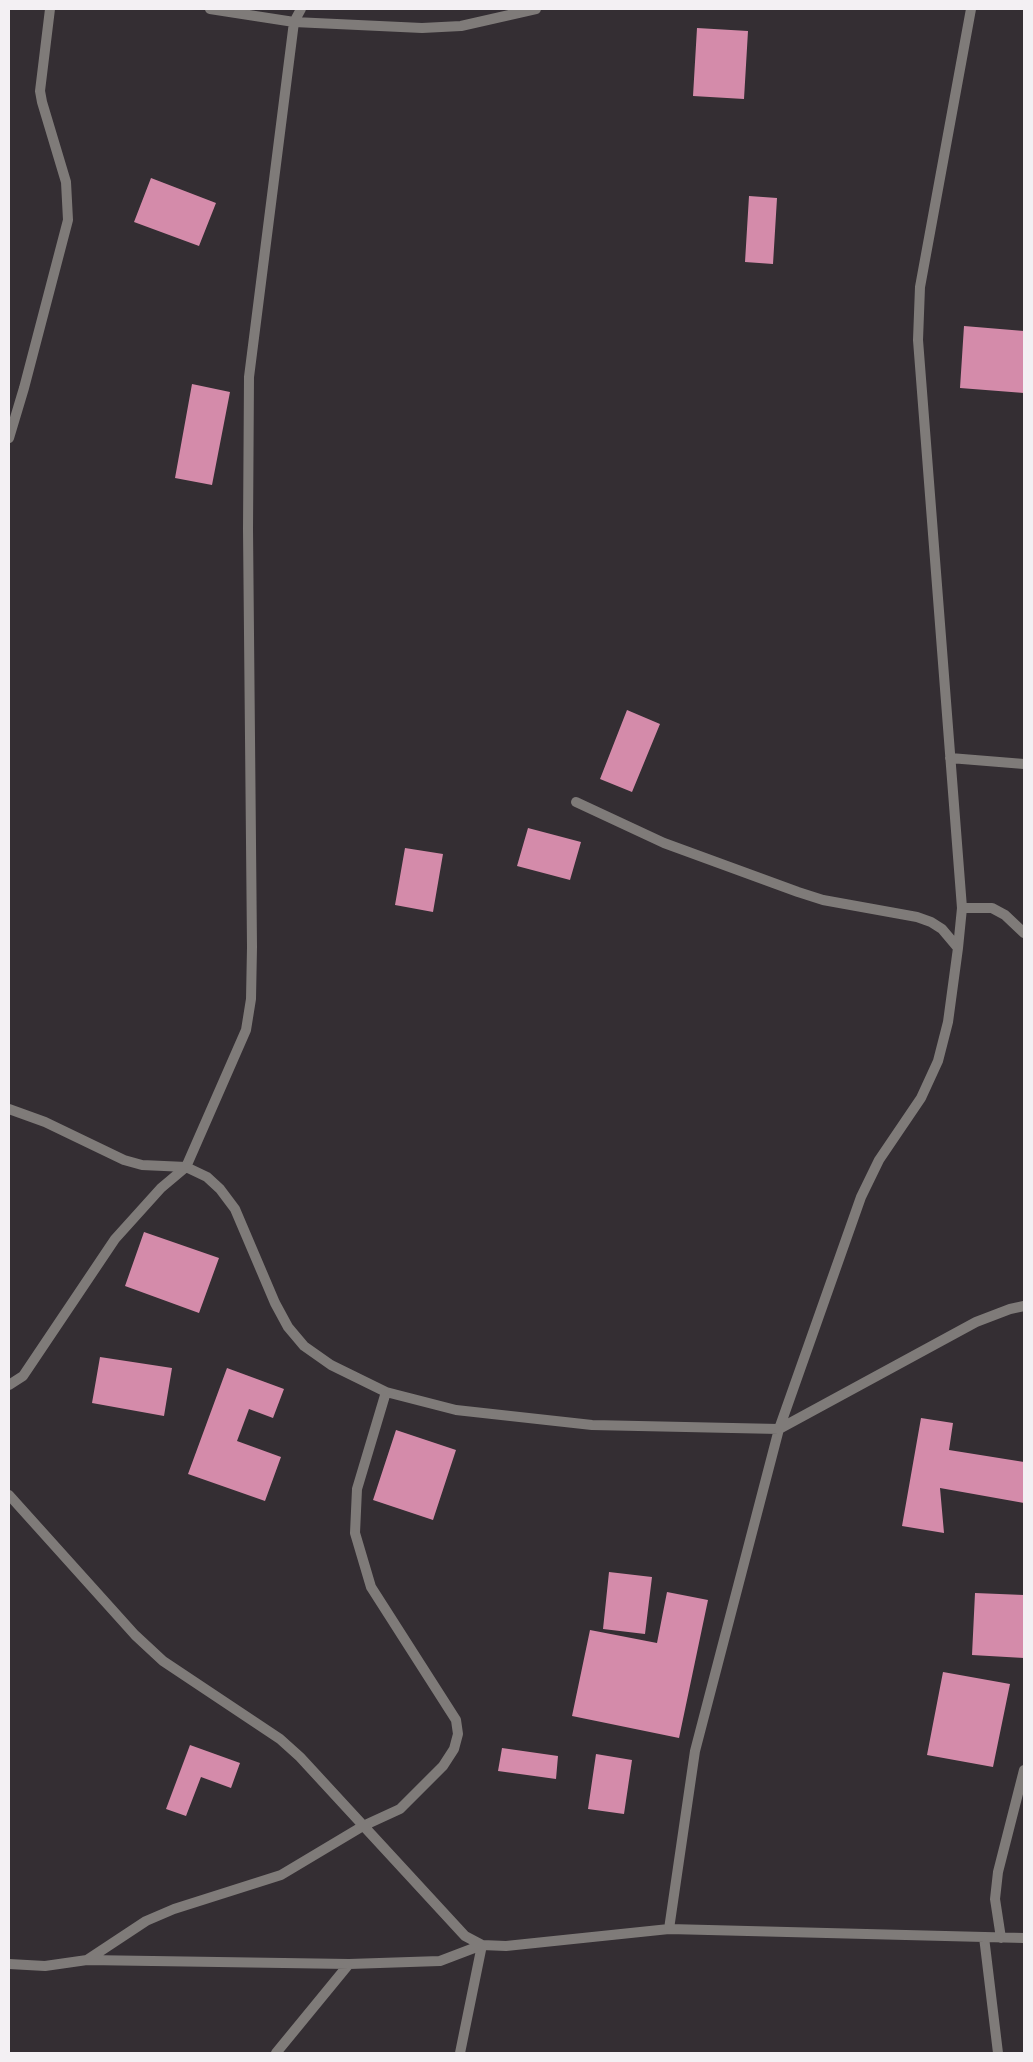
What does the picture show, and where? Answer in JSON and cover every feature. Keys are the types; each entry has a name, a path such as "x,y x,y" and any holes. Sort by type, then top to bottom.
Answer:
{"street":[{"path":"9,438 12,413 68,220 66,182 40,91 50,9"},
{"path":"210,9 294,22 422,28 461,26 536,9"},
{"path":"9,1385 23,1376 114,1239 161,1188 186,1167 246,1030 251,999 249,377 294,22 301,9"},
{"path":"669,1929 696,1750 779,1429 862,1197 879,1160 921,1098 938,1061 948,1022 962,908 918,340 920,287 971,9"},
{"path":"950,758 1024,764"},
{"path":"576,802 664,843 798,892 823,900 917,917 931,922 942,929 958,948"},
{"path":"962,908 992,908 1005,915 1024,933"},
{"path":"9,1109 45,1122 124,1160 142,1165 186,1167 207,1177 220,1189 235,1210 275,1303 288,1327 304,1346 331,1364 386,1392 456,1410 592,1425 779,1429 976,1322 1010,1308 1024,1306"},
{"path":"87,1960 146,1921 174,1909 281,1875 363,1826 400,1809 443,1766 454,1749 458,1734 456,1720 371,1586 355,1533 357,1489 386,1392"},
{"path":"9,1495 135,1635 164,1661 280,1740 300,1757 465,1936 482,1946"},
{"path":"1001,1938 995,1899 998,1872 1024,1770"},
{"path":"9,1964 46,1966 87,1960 349,1964 440,1961 482,1946 506,1946 669,1929 1024,1938"},
{"path":"984,1937 998,2053"},
{"path":"460,2053 482,1946"},
{"path":"276,2053 349,1964"}],"building":[{"path":"697,28 748,31 744,99 693,96"},
{"path":"151,178 216,203 199,246 134,222"},
{"path":"749,196 777,198 773,264 745,262"},
{"path":"964,326 1024,331 1024,393 960,388"},
{"path":"192,384 230,392 212,485 175,478"},
{"path":"627,710 660,724 632,792 600,779"},
{"path":"528,828 581,842 570,880 517,866"},
{"path":"405,848 443,854 433,912 395,905"},
{"path":"144,1232 219,1258 199,1313 125,1286"},
{"path":"100,1357 172,1368 164,1416 92,1403"},
{"path":"227,1368 284,1389 273,1418 249,1409 237,1441 281,1457 265,1501 188,1474"},
{"path":"921,1418 953,1423 949,1450 1024,1462 1024,1503 940,1488 944,1533 902,1526"},
{"path":"396,1430 456,1450 433,1520 373,1500"},
{"path":"609,1572 652,1577 645,1634 603,1629"},
{"path":"667,1592 708,1600 679,1738 572,1716 590,1630 657,1643"},
{"path":"975,1593 1024,1595 1024,1658 972,1655"},
{"path":"943,1672 1010,1684 993,1767 927,1755"},
{"path":"190,1745 240,1763 231,1788 201,1777 186,1816 166,1809"},
{"path":"502,1748 558,1756 556,1779 498,1771"},
{"path":"596,1754 632,1760 624,1814 588,1809"}]}
